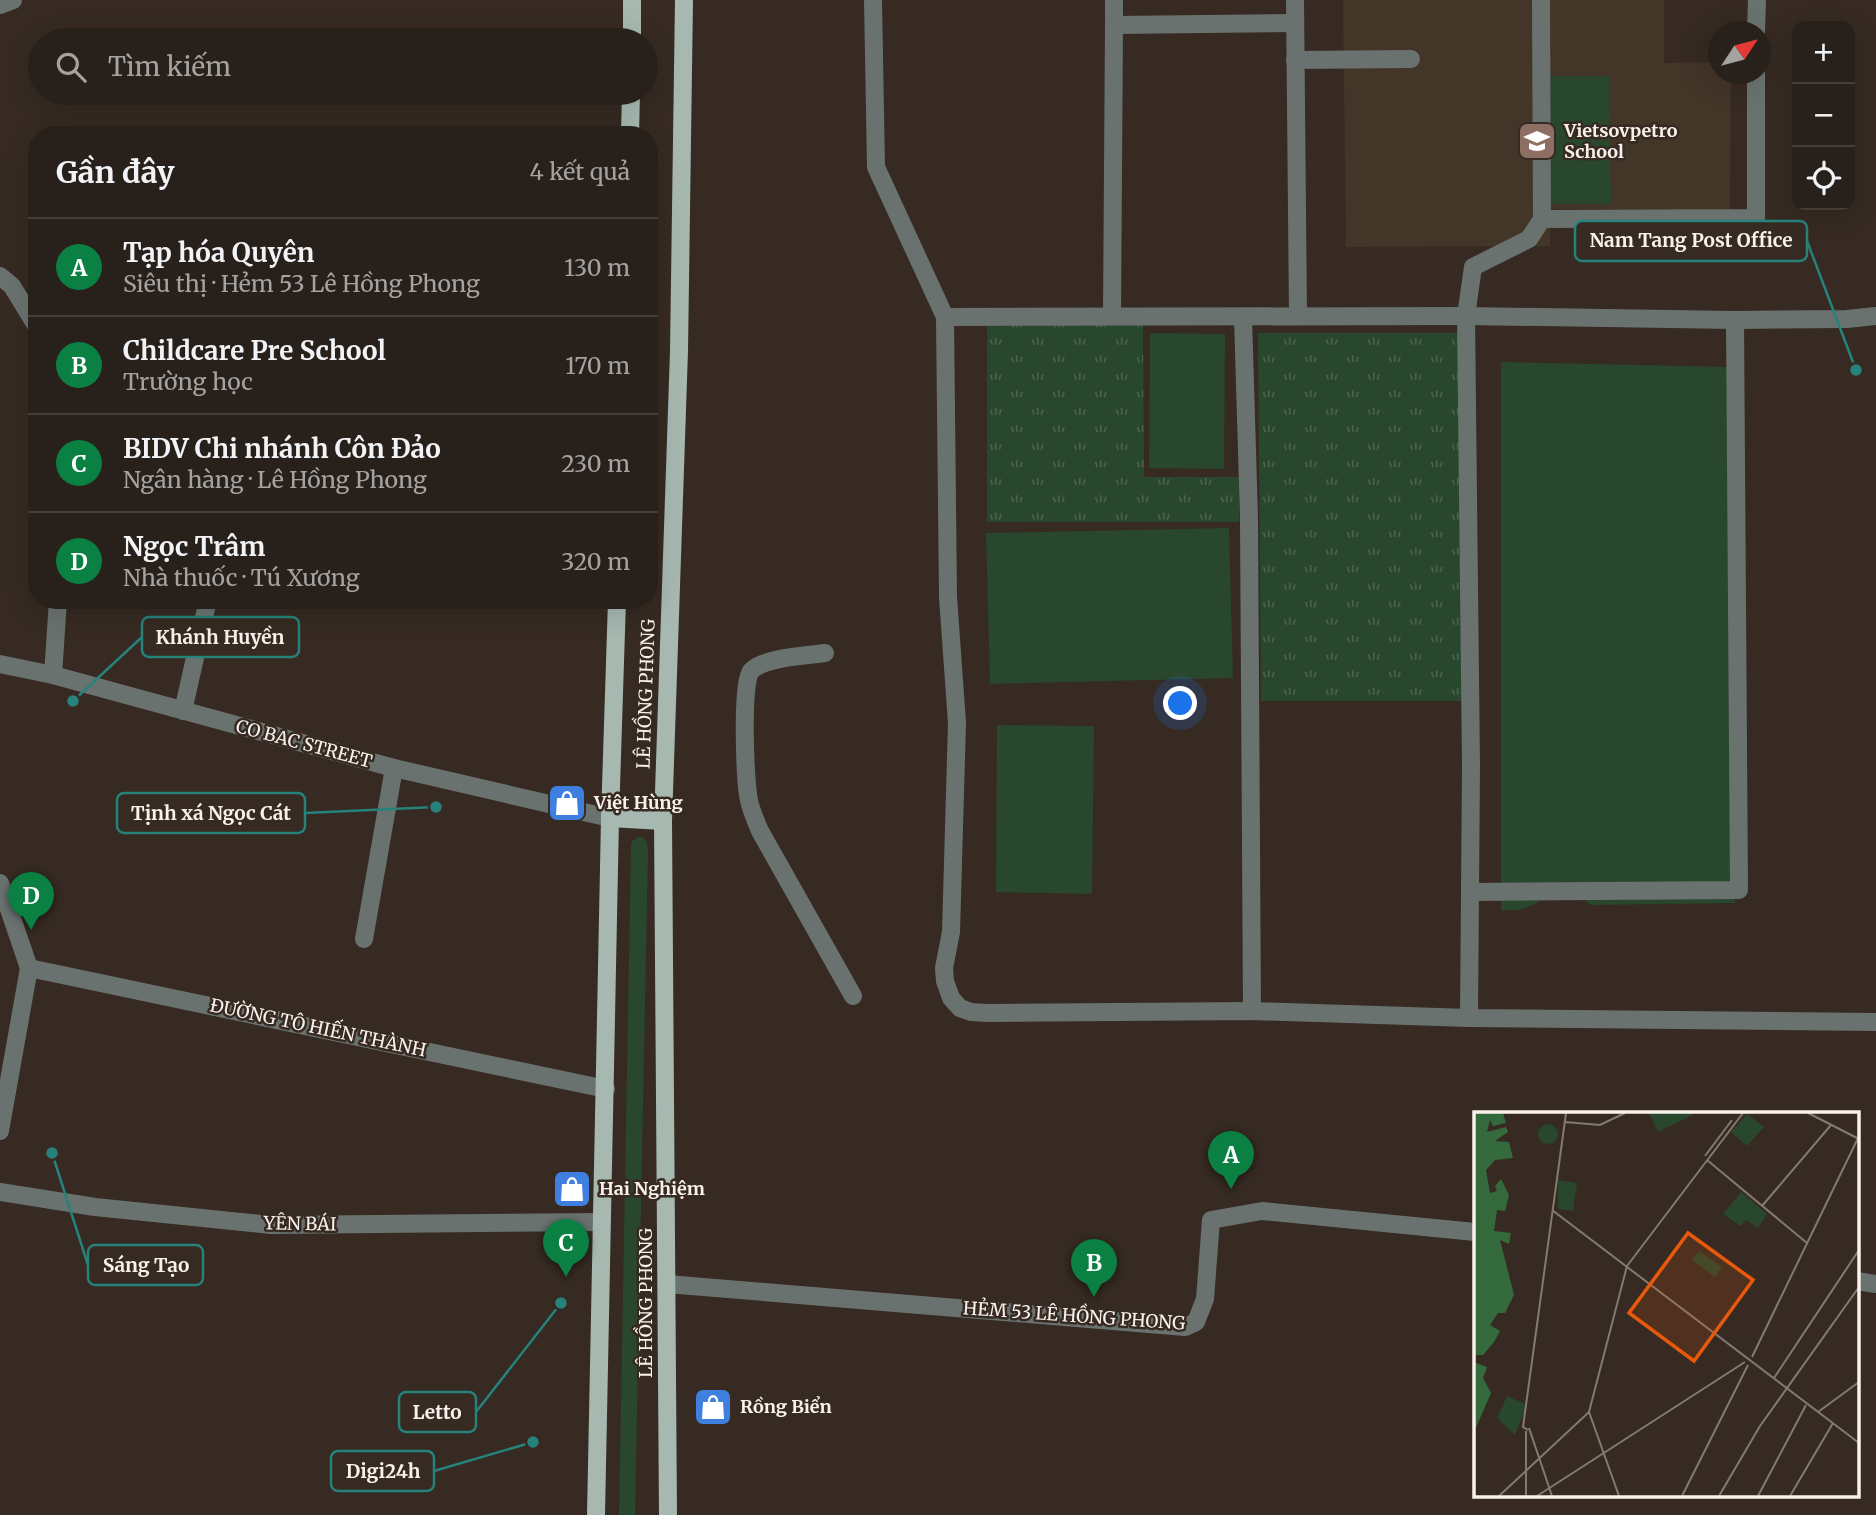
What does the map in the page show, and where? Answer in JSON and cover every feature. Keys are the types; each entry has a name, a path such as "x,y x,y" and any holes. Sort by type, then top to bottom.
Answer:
{"main road":[{"path":"632,0 632,28"},
{"name":"LÊ HỒNG PHONG","path":"668,1515 663,821 679,365 684,0"},
{"path":"630,126 631,105"},
{"name":"LÊ HỒNG PHONG","path":"596,1515 617,609"},
{"path":"610,818 663,821"}],"street":[{"path":"0,5 13,0"},
{"path":"873,0 876,167 945,317 948,597 957,723 951,932 944,968 948,991 960,1008 971,1012 1252,1011 1469,1018 1876,1022"},
{"path":"1112,315 1114,0"},
{"path":"1295,0 1298,316"},
{"path":"1469,1018 1471,647 1466,316 1473,267 1529,239 1542,219 1541,0"},
{"path":"1756,21 1757,0"},
{"path":"1114,25 1295,23"},
{"path":"1295,60 1411,59"},
{"path":"1542,219 1756,218 1756,84"},
{"path":"0,276 12,286 28,312"},
{"path":"945,317 1466,316 1735,320 1847,319 1876,316"},
{"path":"1243,317 1249,518 1252,1011"},
{"path":"1471,892 1739,890 1735,320"},
{"path":"53,675 57,609"},
{"path":"183,711 206,609"},
{"path":"825,653 769,661 760,664 748,674 745,691 746,786 753,816 760,831 853,996"},
{"name":"CO BAC STREET","path":"0,664 53,675 394,768 610,818"},
{"path":"364,939 394,768"},
{"path":"0,883 29,968 0,1130"},
{"name":"ĐƯỜNG TÔ HIẾN THÀNH","path":"29,968 606,1089"},
{"name":"YÊN BÁI","path":"0,1192 94,1207 271,1225 601,1222"},
{"name":"HẺM 53 LÊ HỒNG PHONG","path":"667,1284 1185,1327 1194,1324 1199,1317 1205,1299 1211,1220 1262,1211 1474,1232"},
{"path":"1858,1281 1876,1284"}],"shaded area":[{"name":"Vietsovpetro School","path":"1343,0 1664,0 1664,63 1708,62 1708,84 1731,84 1730,210 1550,209 1550,246 1346,247"}],"green space":[{"path":"1550,76 1609,76 1611,204 1551,204"},
{"path":"987,322 1143,323 1144,477 1239,477 1239,522 987,522"},
{"path":"1150,333 1225,334 1224,469 1149,468"},
{"path":"1258,333 1475,333 1478,701 1261,701"},
{"path":"1501,362 1729,367 1735,903 1591,905 1573,891 1542,896 1536,904 1520,910 1501,910"},
{"path":"1229,528 1233,678 990,684 986,533"},
{"path":"997,725 1094,726 1092,894 996,892"},
{"path":"643,837 648,851 635,1515 619,1515 631,846 632,841"}],"place":[{"name":"Vietsovpetro School","path":"1537,141"},
{"name":"Nam Tang Post Office","path":"1856,370"},
{"name":"Khánh Huyền","path":"73,701"},
{"name":"Việt Hùng","path":"567,803"},
{"name":"Tịnh xá Ngọc Cát","path":"436,807"},
{"name":"Ngọc Trâm","path":"31,930"},
{"name":"Sáng Tạo","path":"52,1153"},
{"name":"Hai Nghiệm","path":"572,1189"},
{"name":"Tạp hóa Quyên","path":"1231,1189"},
{"name":"BIDV Chi nhánh Côn Đảo","path":"566,1277"},
{"name":"Childcare Pre School","path":"1094,1297"},
{"name":"Letto","path":"561,1303"},
{"name":"Rồng Biển","path":"713,1407"},
{"name":"Digi24h","path":"533,1442"}]}
